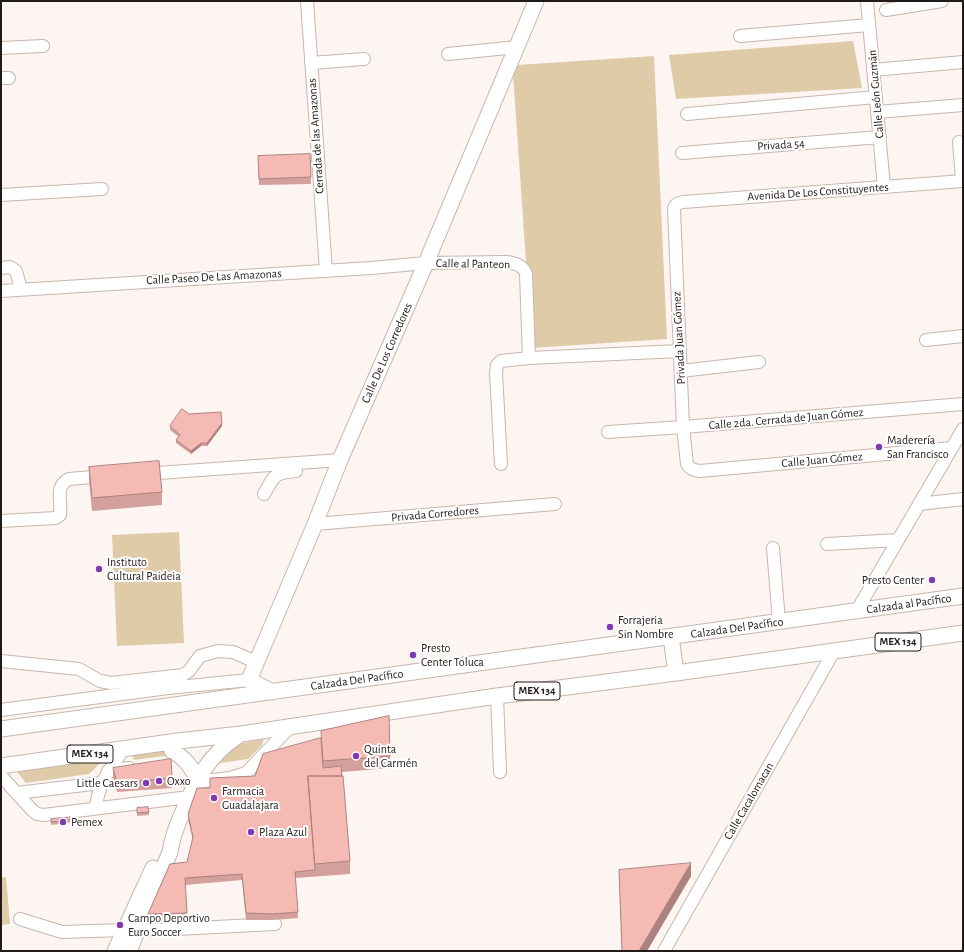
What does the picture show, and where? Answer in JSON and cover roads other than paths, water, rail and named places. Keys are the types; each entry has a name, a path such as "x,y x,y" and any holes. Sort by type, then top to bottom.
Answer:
{"main road":[{"name":"Calle De Los Corredores","path":"249,680 315,524 338,464 426,263 536,1"},
{"name":"Calzada al Pacífico","path":"856,612 963,596"},
{"name":"Calzada Del Pacífico","path":"1,730 856,612"},
{"name":"MEX 134","path":"1,766 123,750 178,741 241,734 497,696 963,633"},
{"path":"671,637 676,673"},
{"path":"249,680 273,692"},
{"path":"114,951 130,931 170,852 172,838 196,780 220,748 241,734"},
{"path":"178,741 172,750 191,765 196,780"},
{"path":"129,951 130,931"}],"street":[{"name":"Cerrada de las Amazonas","path":"306,1 326,271"},
{"name":"Calle León Guzmán","path":"867,1 884,187"},
{"path":"886,10 942,1"},
{"path":"740,36 869,25"},
{"path":"1,48 43,46"},
{"path":"448,54 517,47"},
{"path":"311,63 364,59"},
{"path":"873,70 963,62"},
{"path":"687,114 876,97"},
{"path":"877,112 963,105"},
{"name":"Privada 54","path":"682,153 880,137"},
{"path":"959,142 963,181"},
{"name":"Avenida De Los Constituyentes","path":"675,206 683,202 963,181"},
{"path":"1,195 102,189"},
{"name":"Privada Juan Gómez","path":"675,206 674,215 684,427 687,464 691,469"},
{"name":"Calle al Panteon","path":"426,263 506,262 516,264 523,268 526,274 530,358"},
{"name":"Calle Paseo De Las Amazonas","path":"1,291 326,271 426,263"},
{"path":"1,268 10,267 16,270 21,289"},
{"path":"926,340 963,336"},
{"path":"501,464 496,373 497,365 503,360 680,351"},
{"path":"681,371 758,362"},
{"name":"Calle 2da. Cerrada de Juan Gómez","path":"608,432 963,404"},
{"path":"856,612 962,433"},
{"name":"Calle Juan Gómez","path":"691,469 700,470 952,448"},
{"path":"131,474 338,464"},
{"path":"264,494 275,476 280,472 338,464"},
{"path":"1,520 56,518 60,515 60,490 61,485 65,481 69,479 116,476"},
{"path":"919,504 963,498"},
{"name":"Privada Corredores","path":"315,524 556,504"},
{"path":"827,544 898,540"},
{"path":"773,548 779,622"},
{"path":"1,660 79,669 100,681 111,683 183,675 189,671 200,656 218,651 233,652 256,662"},
{"name":"Calle Cacalomacan","path":"664,951 834,651"},
{"path":"1,710 161,689 249,680"},
{"path":"497,696 500,772"},
{"path":"196,780 230,778 246,773 291,726"},
{"path":"96,808 101,783 123,750"},
{"path":"171,762 186,760"},
{"path":"108,771 142,767"},
{"path":"1,776 32,810 37,814 44,815 188,797"},
{"path":"17,793 101,783"},
{"path":"20,920 62,932 130,931 275,924"}],"place":[{"name":"Maderería San Francisco","path":"879,447"},
{"name":"Instituto Cultural Paideia","path":"99,569"},
{"name":"Presto Center","path":"932,580"},
{"name":"Forrajeria Sin Nombre","path":"610,627"},
{"name":"Presto Center Toluca","path":"413,655"},
{"name":"Quinta del Carmén","path":"356,756"},
{"name":"Oxxo","path":"159,781"},
{"name":"Little Caesars","path":"146,783"},
{"name":"Farmacia Guadalajara","path":"214,798"},
{"name":"Pemex","path":"63,822"},
{"name":"Plaza Azul","path":"251,832"},
{"name":"Campo Deportivo Euro Soccer","path":"120,925"}]}
